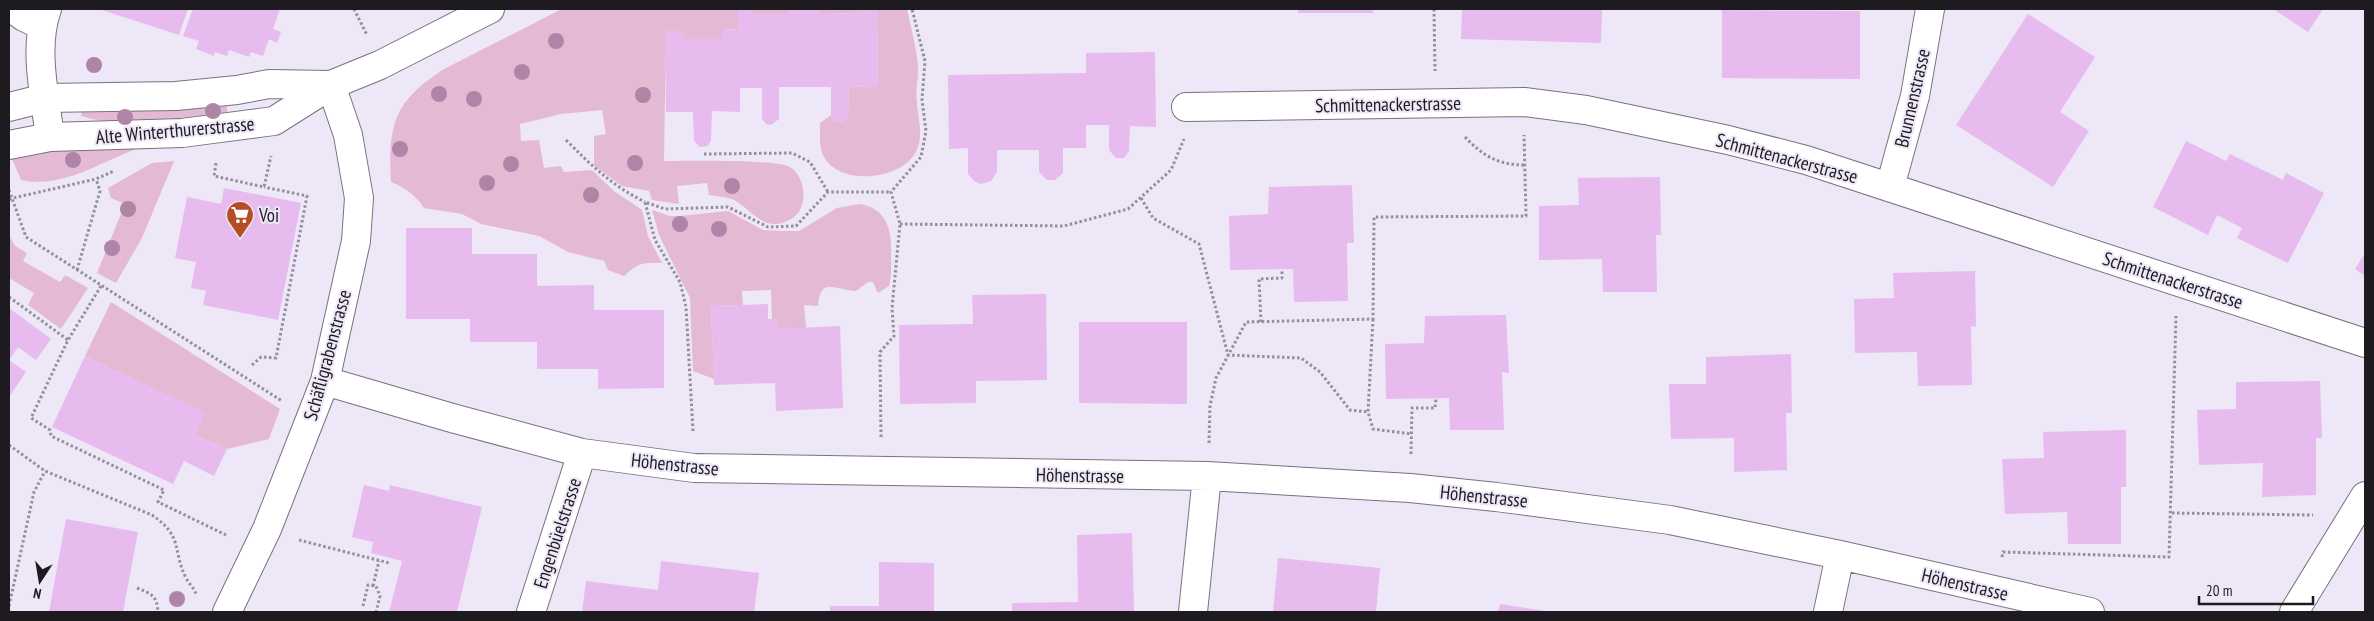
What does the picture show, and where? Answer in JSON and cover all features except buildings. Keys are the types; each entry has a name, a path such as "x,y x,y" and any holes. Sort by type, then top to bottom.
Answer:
{"street":[{"path":"13,9 24,17 44,17 45,98 50,137"},
{"name":"Alte Winterthurerstrasse","path":"9,145 50,137 182,133 274,121 332,85 380,65 490,9"},
{"name":"Brunnenstrasse","path":"1890,187 1915,96 1930,9"},
{"name":"Alte Winterthurerstrasse","path":"9,107 45,98 176,96 270,84 332,85"},
{"name":"Schäfligrabenstrasse","path":"227,612 267,529 307,431 324,381 356,241 359,198 348,136 332,85"},
{"name":"Schmittenackerstrasse","path":"1186,107 1524,102 1586,110 1728,140 1806,160 2365,343"},
{"name":"Höhenstrasse","path":"324,381 582,453 694,468 1207,476 1410,488 1496,496 1670,520 1840,555 2090,612"},
{"name":"Engenbüelstrasse","path":"531,612 582,453"},
{"path":"1193,612 1207,476"},
{"path":"2294,612 2365,496"},
{"path":"1828,612 1840,555"}],"path":[{"path":"354,9 367,36"},
{"path":"892,192 921,157 926,131 922,100 925,61 912,9"},
{"path":"1434,9 1435,68"},
{"path":"900,224 1064,226 1128,209 1171,170 1186,135 1186,107"},
{"path":"1412,434 1373,429 1368,412 1373,319 1374,217 1526,216 1524,131"},
{"path":"566,140 594,168 619,188 645,202 665,209 728,206 768,228 796,226 828,192 892,192"},
{"path":"264,187 273,148"},
{"path":"704,154 792,153 810,162 828,192"},
{"path":"217,160 214,176 307,196 276,358 261,357 252,365"},
{"path":"77,270 100,190 96,179"},
{"path":"9,190 10,198 26,237 288,405"},
{"path":"881,437 880,352 894,336 892,308 900,224 892,192"},
{"path":"1141,198 1153,218 1199,244 1228,355"},
{"path":"645,202 655,240 680,282 686,307 693,431"},
{"path":"1261,322 1259,279 1282,278 1282,269"},
{"path":"101,286 68,340 31,418 50,430 51,436 164,490 158,502 227,535"},
{"path":"9,297 68,340"},
{"path":"2001,560 2003,552 2169,557 2172,513 2176,313"},
{"path":"1207,476 1210,406 1216,378 1246,322 1373,319"},
{"path":"1228,355 1301,358 1320,372 1350,410 1368,412"},
{"path":"1411,462 1412,408 1436,408 1436,398"},
{"path":"9,445 45,471 152,515 162,522 173,534 186,577 196,592 197,599"},
{"path":"9,606 34,492 45,471"},
{"path":"2172,513 2321,515"},
{"path":"294,539 389,563"},
{"path":"373,586 379,561"},
{"path":"363,606 368,585 376,586 380,596 376,612"},
{"path":"137,588 153,594 158,600 158,612"}],"shaded area":[{"path":"562,9 738,9 738,29 722,30 722,39 684,39 684,31 666,32 664,161 750,162 781,164 790,167 798,175 804,197 797,214 788,221 777,224 764,222 732,199 709,195 707,183 677,186 679,204 652,200 649,191 622,186 594,166 594,136 606,134 602,110 561,114 520,124 521,141 539,140 544,168 561,166 564,172 592,170 614,191 642,210 648,236 662,263 641,264 624,276 608,270 604,261 568,252 539,236 481,224 462,214 424,208 409,192 391,182 390,162 393,129 404,104 414,92 444,69"},
{"path":"753,9 789,9 789,14 753,14"},
{"path":"821,9 858,9 858,13 821,14"},
{"path":"877,9 907,9 918,65 917,98 920,136 914,155 895,170 869,176 855,176 842,172 832,166 824,157 821,145 820,123 831,115 834,121 846,120 849,87 878,86"},
{"path":"226,104 228,114 173,121 135,123 99,120 81,116 83,109 133,111"},
{"path":"148,145 86,171 54,180 38,182 21,180 10,154 36,148"},
{"path":"174,161 142,238 116,283 97,273 125,204 111,198 108,188 152,163"},
{"path":"859,204 868,206 882,215 889,229 891,274 889,286 878,293 873,282 868,282 856,291 826,288 822,291 818,306 804,305 806,328 777,329 772,319 771,290 742,291 743,305 711,306 714,379 693,371 690,298 659,235 652,210 670,216 728,211 763,230 799,231 837,208"},
{"path":"9,235 15,246 27,253 23,261 60,282 65,275 88,288 61,329 28,305 34,293 9,278"},
{"path":"111,302 280,409 269,439 227,449 195,435 205,413 85,356"}],"place":[{"name":"Voi","path":"240,239"}]}
